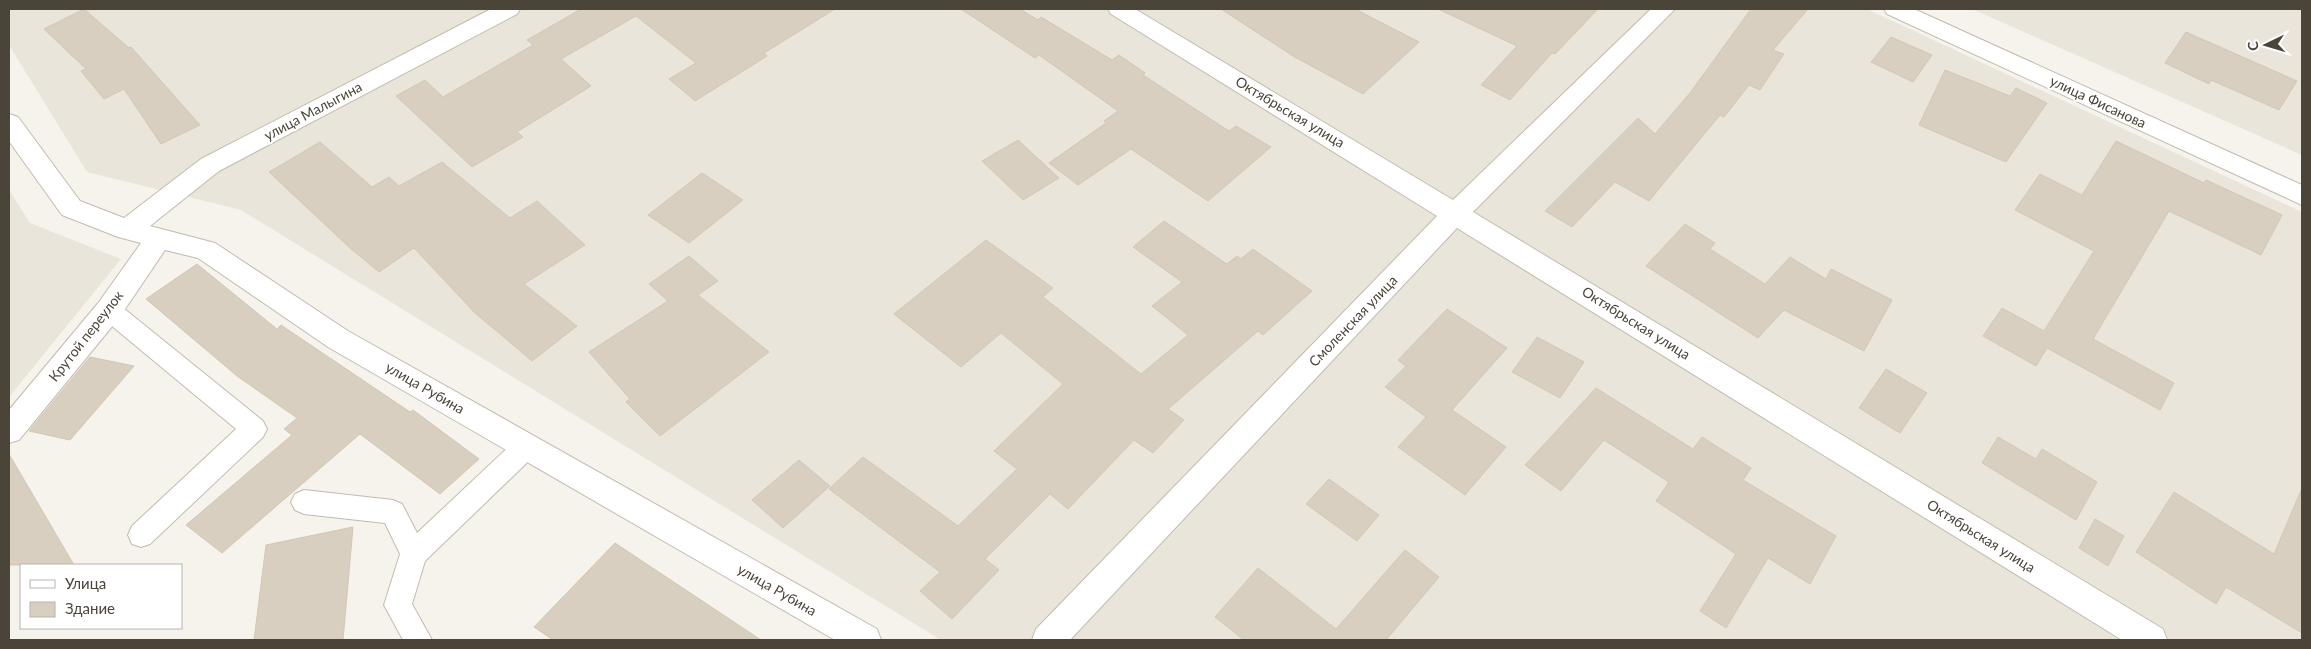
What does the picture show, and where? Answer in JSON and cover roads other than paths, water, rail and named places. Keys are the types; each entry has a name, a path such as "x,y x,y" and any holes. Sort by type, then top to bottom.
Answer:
{"street":[{"name":"улица Малыгина","path":"127,230 210,165 508,9"},
{"name":"Октябрьская улица","path":"1119,9 1456,213 2151,640"},
{"name":"Смоленская улица","path":"1048,640 1456,213 1664,9"},
{"name":"улица Фисанова","path":"1894,9 2302,196"},
{"name":"улица Рубина","path":"9,123 71,208 127,230 206,250 338,339 865,640"},
{"name":"Крутой переулок","path":"9,431 108,310 159,238"}],"lane":[{"path":"108,310 254,429 141,535"},
{"path":"418,640 398,605 414,554 527,446"},
{"path":"304,502 393,512 414,554"}]}
